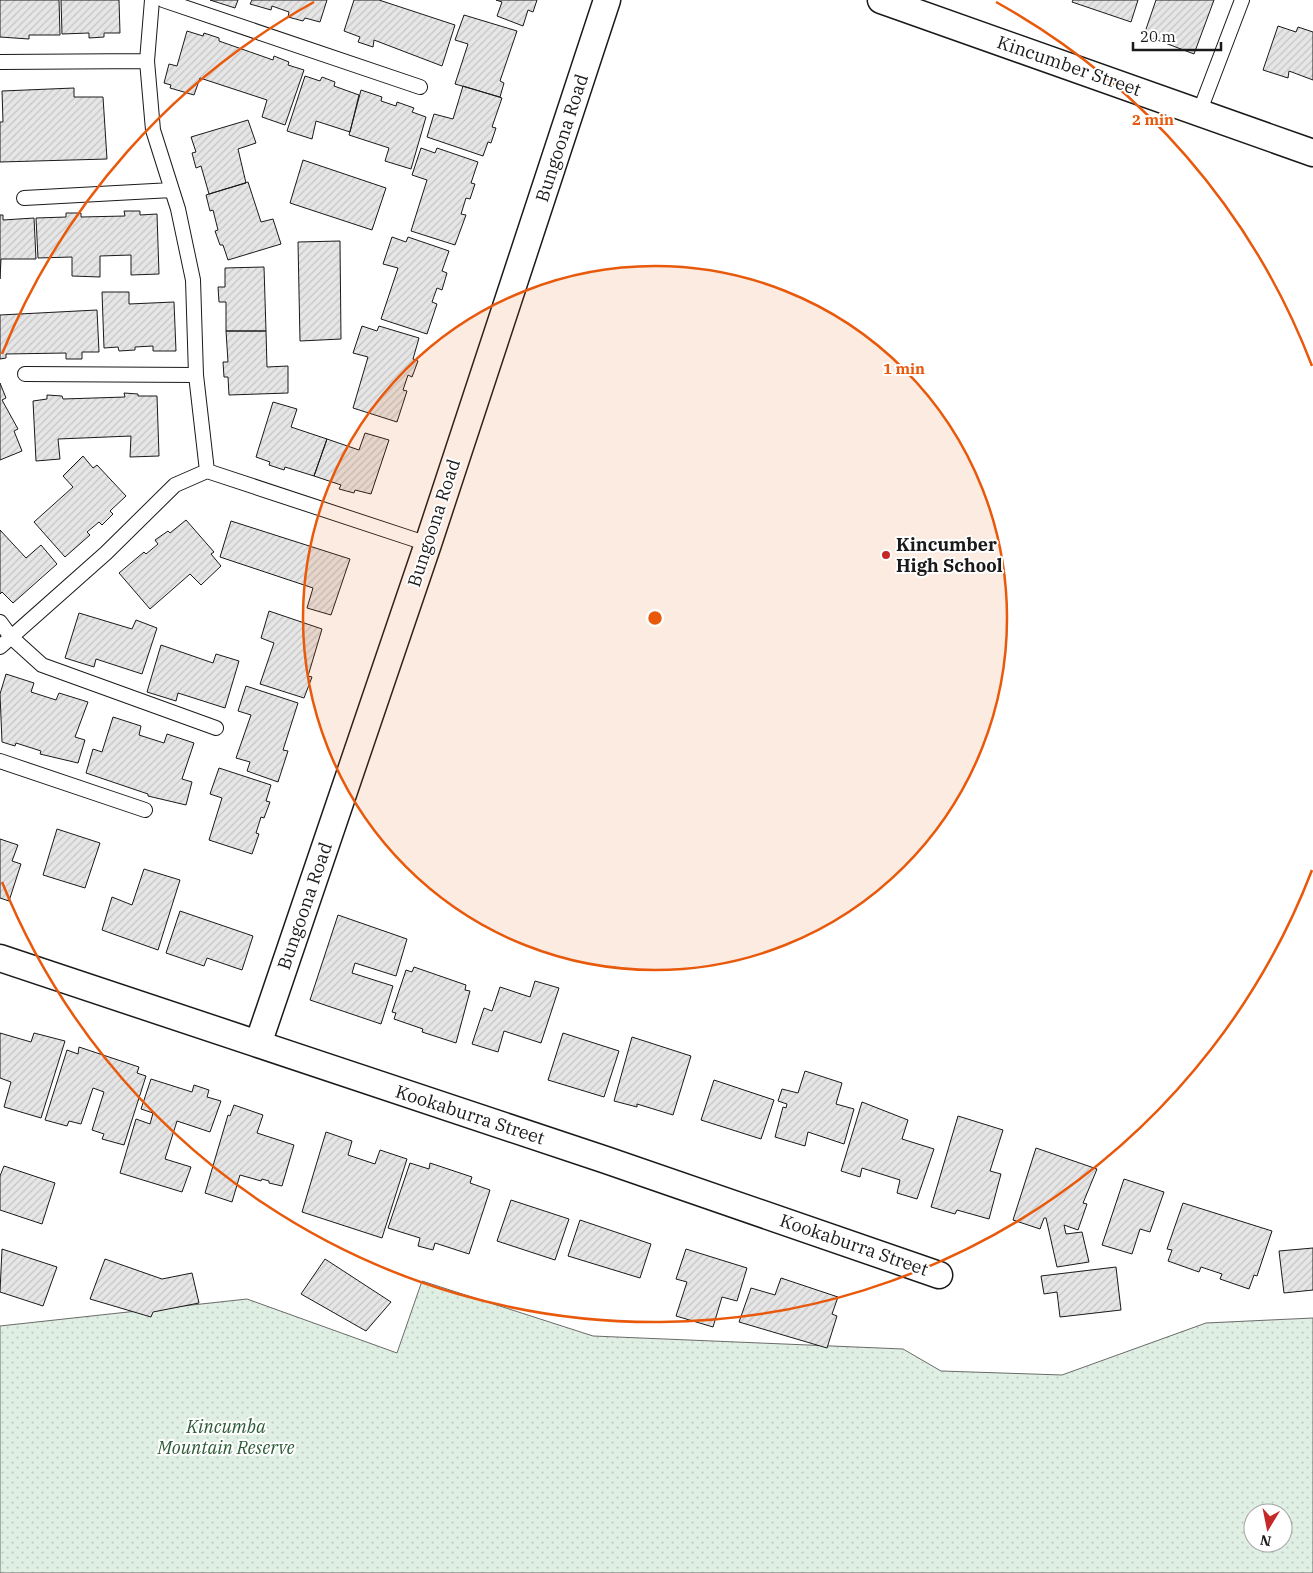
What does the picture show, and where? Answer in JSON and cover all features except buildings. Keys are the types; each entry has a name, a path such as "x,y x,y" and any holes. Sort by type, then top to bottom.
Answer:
{"street":[{"name":"Bungoona Road","path":"258,1044 428,544 607,0"},
{"name":"Kincumber Street","path":"881,0 1313,153"},
{"name":"Kookaburra Street","path":"0,958 606,1160 939,1275"}],"lane":[{"path":"152,0 147,61 153,130 172,190 193,280 196,376 207,471"},
{"path":"163,0 420,87"},
{"path":"1200,112 1242,0"},
{"path":"0,62 147,61"},
{"path":"24,198 172,190"},
{"path":"24,374 196,376"},
{"path":"0,647 106,553 175,485 207,471 428,544"},
{"path":"0,622 11,637 42,665 216,728"},
{"path":"0,761 145,810"}],"green space":[{"name":"Kincumba Mountain Reserve","path":"422,1281 593,1336 903,1349 941,1371 1062,1375 1206,1323 1313,1318 1313,1573 0,1573 0,1326 247,1299 397,1353"}],"place":[{"name":"Kincumber High School","path":"886,555"}]}
